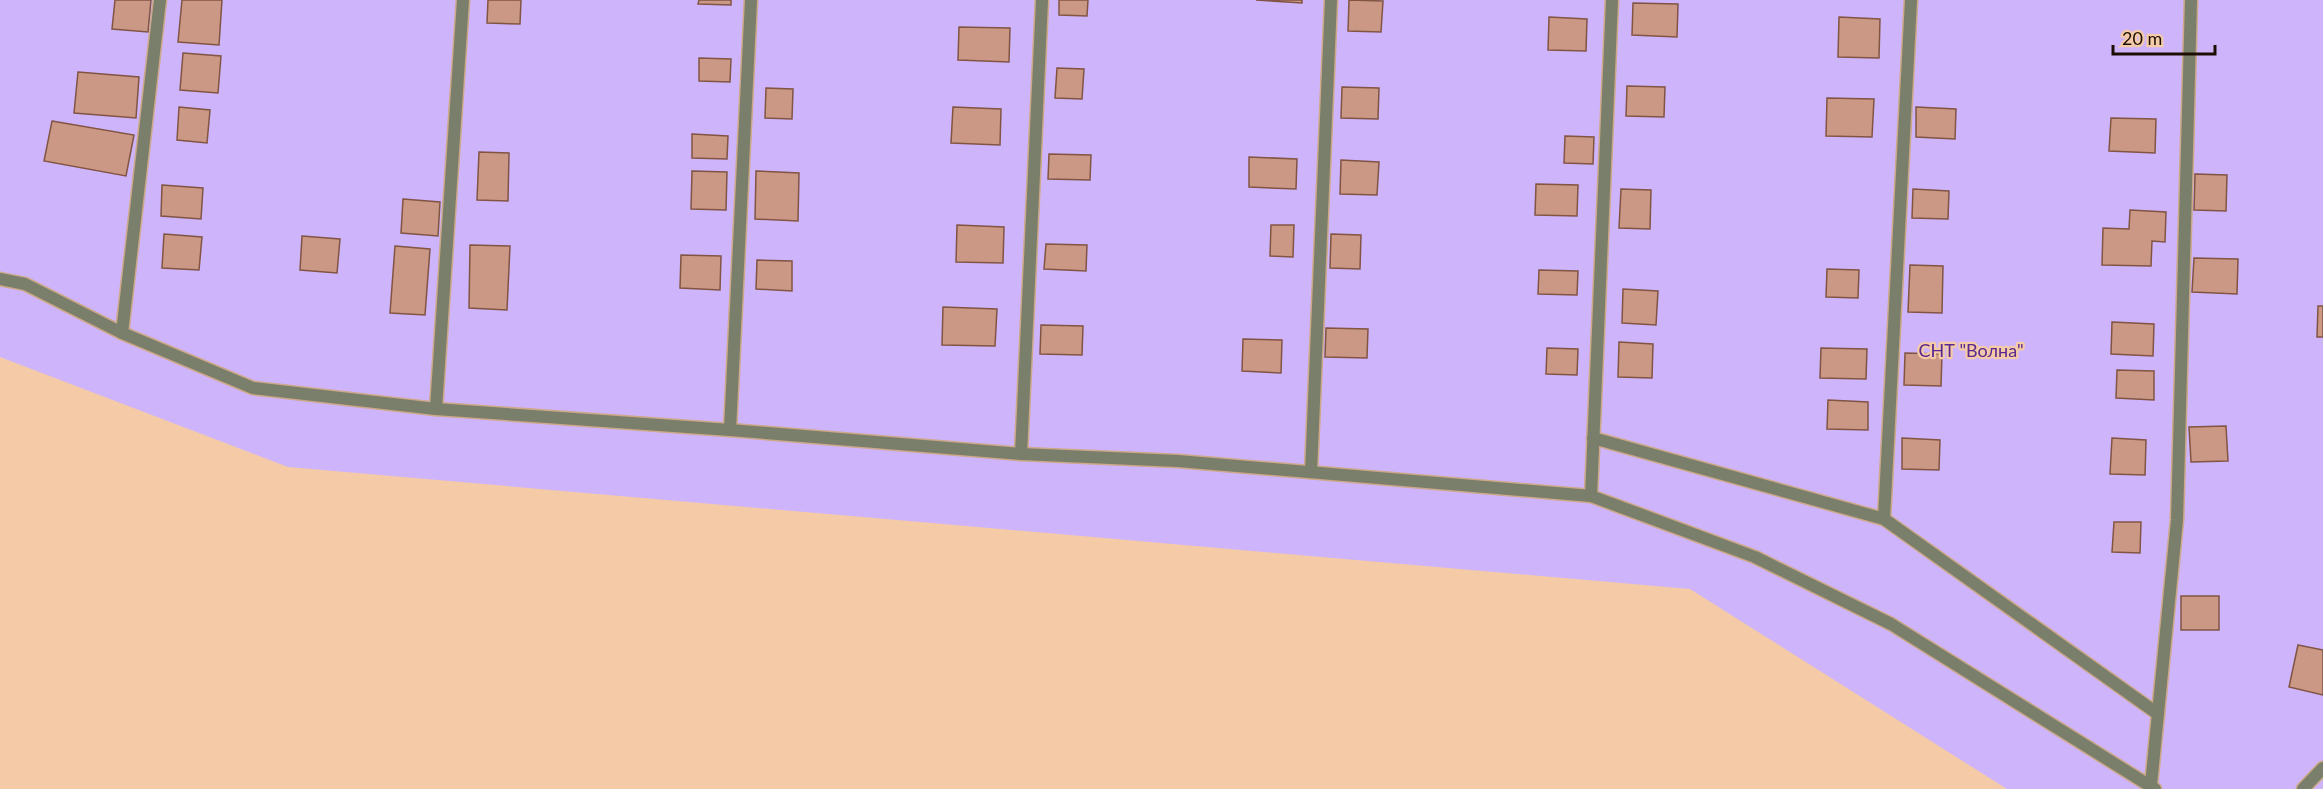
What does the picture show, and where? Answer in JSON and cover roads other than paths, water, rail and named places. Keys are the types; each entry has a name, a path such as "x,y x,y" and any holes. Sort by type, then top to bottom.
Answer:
{"street":[{"path":"122,333 160,0"},
{"path":"436,409 464,0"},
{"path":"730,430 751,0"},
{"path":"1021,454 1042,0"},
{"path":"1311,472 1331,0"},
{"path":"1591,496 1612,0"},
{"path":"1884,519 1911,0"},
{"path":"0,279 25,284 122,333 253,388 436,409 1021,454 1178,461 1591,496 1755,557 1891,624 2153,787 2177,520 2191,0"},
{"path":"1593,438 1884,519 2158,714"},
{"path":"2303,789 2323,768"}],"park label":[{"name":"СНТ \"Волна\"","path":"1971,351"}]}
